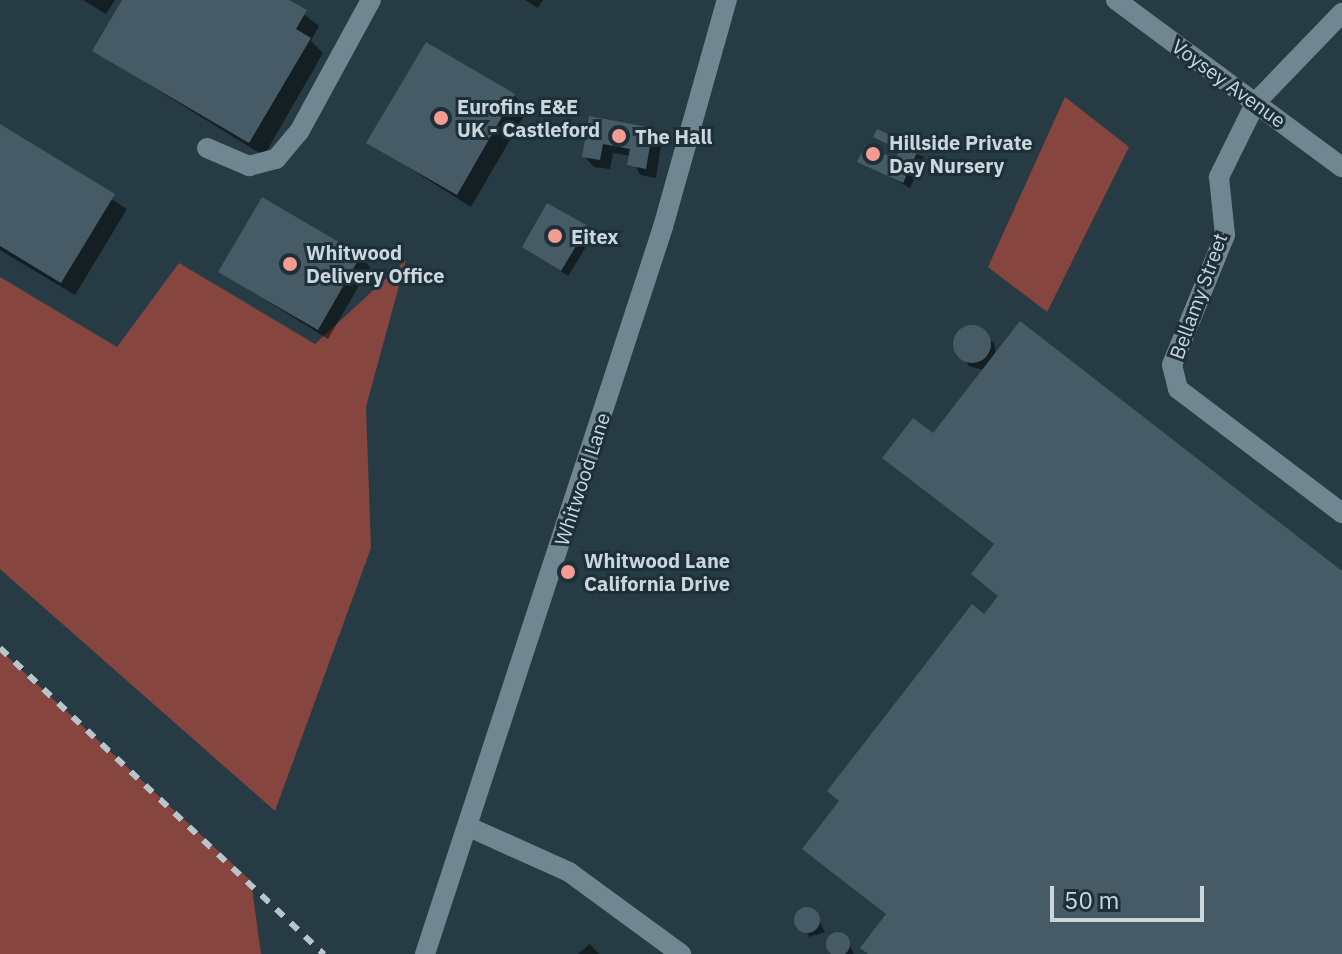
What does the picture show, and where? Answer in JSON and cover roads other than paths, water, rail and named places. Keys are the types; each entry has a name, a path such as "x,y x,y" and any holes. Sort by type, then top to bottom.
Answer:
{"street":[{"path":"207,148 249,166 276,159 299,132 371,0"},
{"name":"Whitwood Lane","path":"425,954 663,227 727,0"},
{"name":"Voysey Avenue","path":"1116,0 1342,167"},
{"name":"Bellamy Street","path":"1342,13 1256,102 1219,177 1225,235 1172,365 1178,389 1342,513"},
{"path":"469,827 569,872 681,954"}],"railway":[{"path":"0,648 324,954"}],"place":[{"name":"Eurofins E&E UK - Castleford","path":"441,118"},
{"name":"The Hall","path":"619,136"},
{"name":"Hillside Private Day Nursery","path":"873,154"},
{"name":"Eitex","path":"555,236"},
{"name":"Whitwood Delivery Office","path":"290,264"},
{"name":"Whitwood Lane California Drive","path":"568,572"}]}
